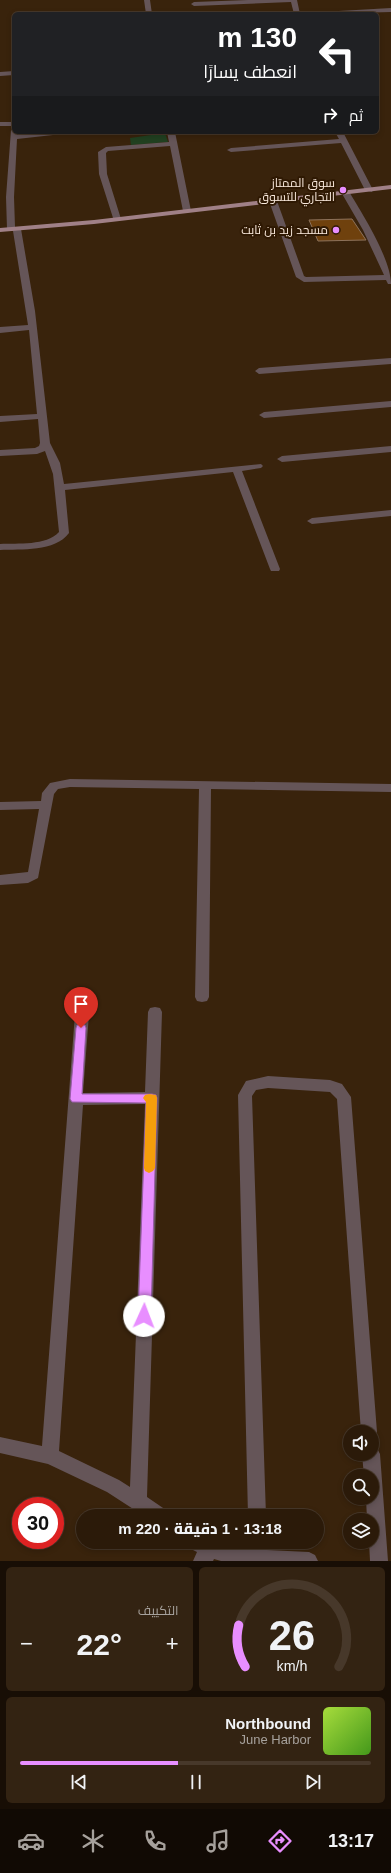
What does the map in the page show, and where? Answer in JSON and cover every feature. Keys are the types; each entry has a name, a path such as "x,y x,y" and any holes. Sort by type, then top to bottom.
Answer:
{"main road":[{"path":"0,230 117,219 391,187"}],"street":[{"path":"147,0 150,12"},
{"path":"194,4 294,0 297,12"},
{"path":"356,12 391,10"},
{"path":"0,74 12,73"},
{"path":"0,124 12,124"},
{"path":"0,547 51,542 62,537 64,533 59,488 53,457 45,443 41,416 33,327 14,229 10,197 14,134"},
{"path":"171,134 187,211"},
{"path":"340,134 369,190"},
{"path":"231,150 343,141"},
{"path":"117,219 103,174 102,152 106,149 173,144"},
{"path":"273,201 300,277 304,280 390,279 367,230 345,192"},
{"path":"0,330 33,327"},
{"path":"259,371 391,361"},
{"path":"264,415 391,404"},
{"path":"0,419 41,416"},
{"path":"0,454 36,451 43,448 45,443"},
{"path":"282,459 391,449"},
{"path":"59,488 258,466"},
{"path":"237,469 275,569"},
{"path":"312,521 391,513"},
{"path":"0,880 28,878 34,875 48,794 51,788 70,784 391,788"},
{"path":"202,997 205,785"},
{"path":"0,806 46,805"},
{"path":"138,1502 155,1012"},
{"path":"50,1456 82,1014"},
{"path":"257,1509 245,1095 251,1085 268,1082 330,1086 337,1088 344,1097 368,1425"},
{"path":"76,1099 152,1098"},
{"path":"0,1445 50,1456 113,1486 149,1509"},
{"path":"372,1461 379,1561"},
{"path":"203,1551 226,1554 258,1550 309,1561"}],"green space":[{"path":"165,134 168,142 131,145 130,138"}],"building":[{"name":"مسجد زيد بن ثابت","path":"352,219 366,240 318,241 309,220"}],"slow traffic":[{"path":"149,1098 152,1098 149,1168"}],"place":[{"name":"سوق الممتاز التجاري للتسوق","path":"343,190"},
{"name":"مسجد زيد بن ثابت","path":"336,230"}],"route":[{"path":"81,1028 76,1099 152,1098 144,1316"}]}
